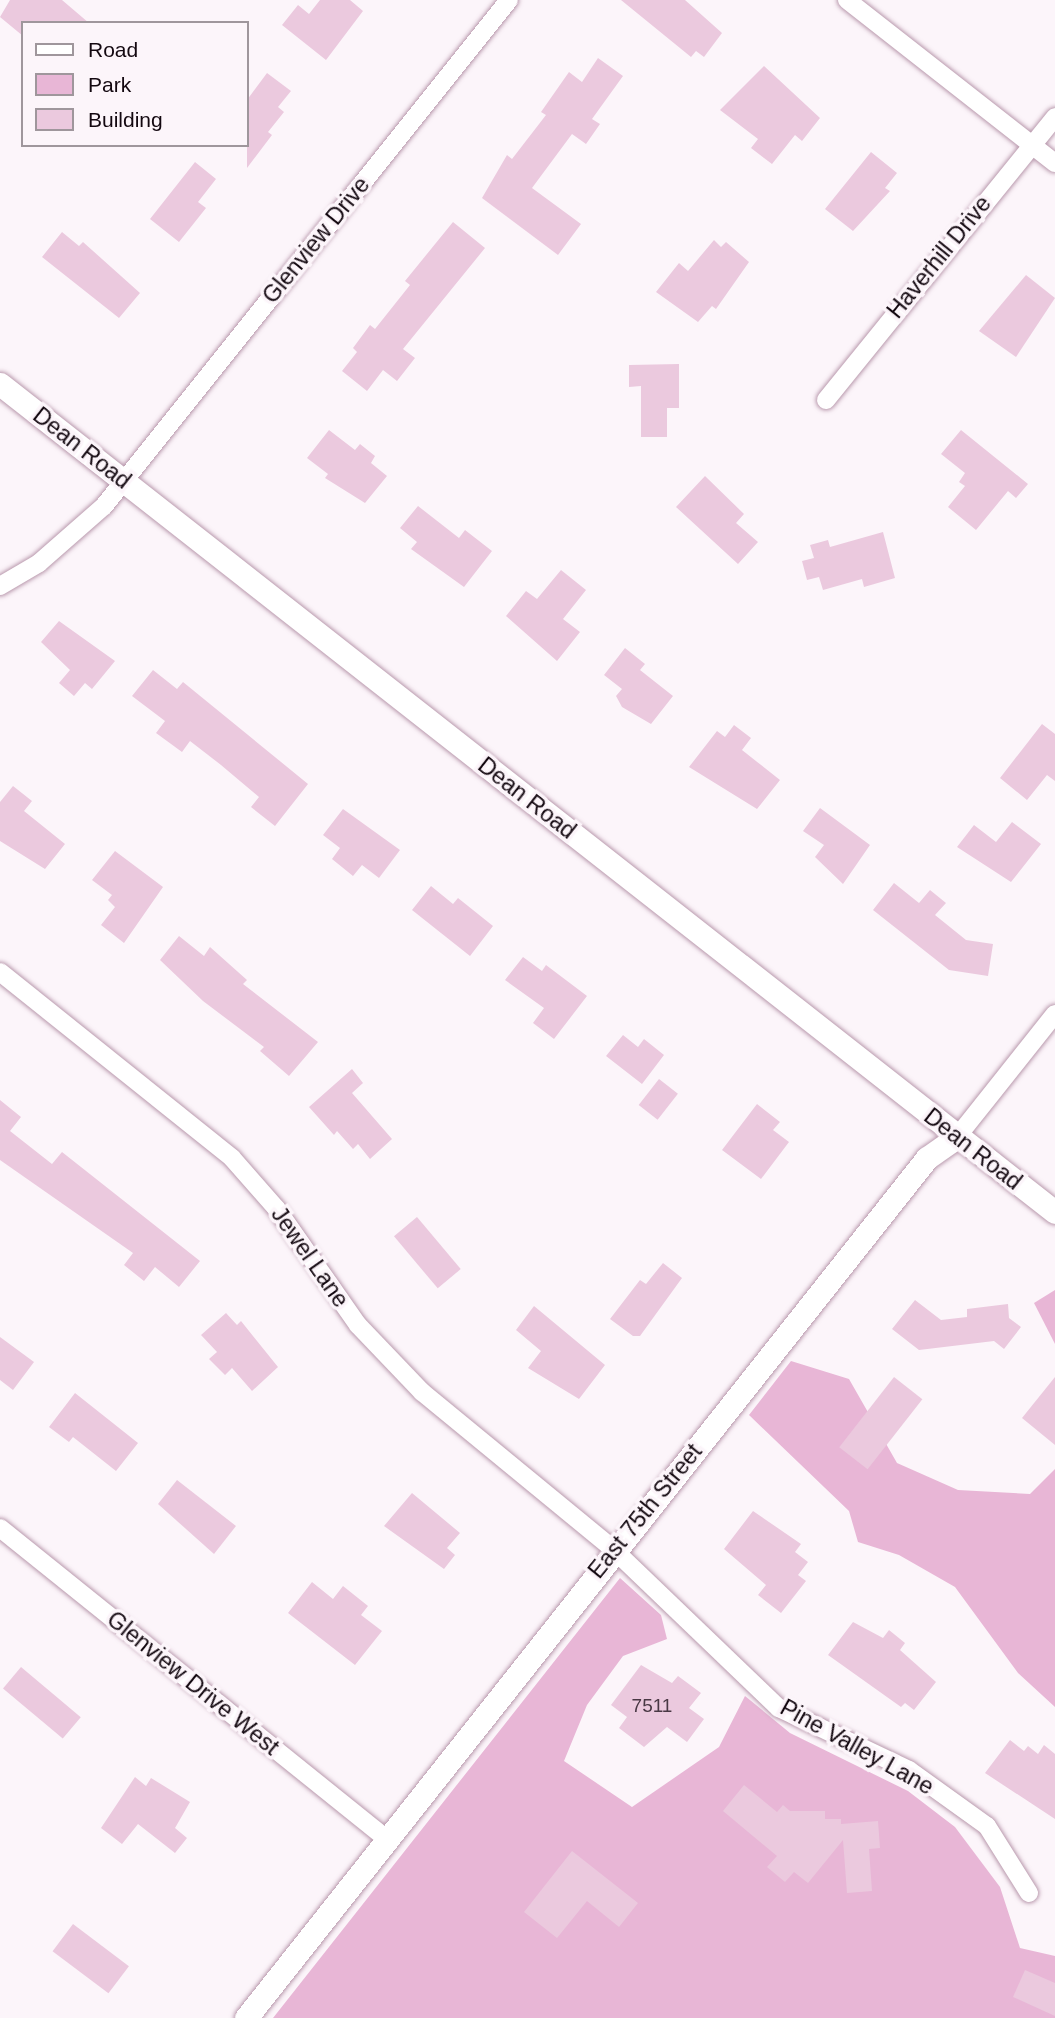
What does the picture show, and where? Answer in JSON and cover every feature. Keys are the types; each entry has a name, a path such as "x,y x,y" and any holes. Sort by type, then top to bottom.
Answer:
{"street":[{"name":"Glenview Drive","path":"0,586 81,529 124,481 509,0"},
{"path":"847,0 1055,163"},
{"name":"Haverhill Drive","path":"826,400 1055,117"},
{"name":"Dean Road","path":"0,384 1055,1212"},
{"name":"Jewel Lane","path":"0,972 225,1151 275,1208 345,1308 393,1364 613,1549"},
{"name":"East 75th Street","path":"246,2018 613,1549 927,1158 957,1137 1055,1014"},
{"name":"Glenview Drive West","path":"0,1528 385,1838"},
{"name":"Pine Valley Lane","path":"613,1549 779,1708 909,1770 987,1826 1029,1893"}],"green space":[{"path":"1055,1290 1055,1344 1034,1303"},
{"path":"791,1361 849,1379 897,1463 958,1490 1030,1494 1055,1469 1055,1707 1018,1673 955,1587 899,1555 858,1542 849,1511 749,1415"},
{"path":"620,1578 661,1615 667,1639 623,1656 587,1705 564,1761 632,1807 719,1747 745,1696 790,1733 908,1791 955,1827 1000,1887 1020,1948 1055,1956 1055,2018 273,2018"}],"building":[{"path":"10,0 62,0 87,21 21,21 21,34 0,17"},
{"path":"320,0 350,0 363,11 326,60 282,25 298,5 309,14"},
{"path":"621,0 685,0 722,33 704,57 696,51 691,57"},
{"path":"598,58 623,76 592,119 600,124 586,144 572,134 532,188 581,224 558,255 482,198 507,155 512,159 546,115 541,112 569,72 582,82"},
{"path":"764,66 820,118 802,141 795,135 772,164 751,148 758,139 720,110"},
{"path":"267,73 291,91 278,107 284,112 268,132 272,135 247,168 248,147 248,99"},
{"path":"871,152 897,173 885,188 890,191 853,231 825,209"},
{"path":"195,162 216,179 198,202 206,208 179,242 150,219"},
{"path":"453,222 485,248 403,349 415,358 397,381 383,370 367,391 342,371 357,352 353,348 370,325 375,329 410,285 405,281"},
{"path":"62,232 79,246 83,242 140,293 119,318 42,257"},
{"path":"714,240 721,247 726,242 749,262 716,309 712,306 698,322 656,292 679,263 688,271"},
{"path":"1026,275 1055,298 1016,357 979,331"},
{"path":"679,364 679,408 667,408 667,437 641,437 641,386 629,387 629,365"},
{"path":"329,430 355,450 360,444 375,456 371,463 387,476 365,503 325,478 328,474 307,458"},
{"path":"961,430 1028,484 1016,498 1008,491 976,530 948,507 965,486 959,482 965,473 941,454"},
{"path":"705,476 744,514 736,523 758,542 738,564 676,507"},
{"path":"418,506 459,538 465,530 492,551 464,587 411,549 417,542 400,528"},
{"path":"883,532 895,578 864,587 862,579 823,590 819,577 807,580 802,561 814,558 810,545 828,540 830,547"},
{"path":"561,570 586,590 563,619 580,632 557,661 506,616 526,591 537,599"},
{"path":"59,621 115,661 92,689 85,683 74,696 59,683 70,670 41,642"},
{"path":"625,648 645,664 640,670 673,696 651,724 622,707 616,696 622,689 604,675"},
{"path":"153,670 177,689 183,682 308,784 275,826 251,807 259,797 221,765 190,741 182,752 156,733 165,721 132,696"},
{"path":"1042,724 1055,734 1055,781 1047,775 1027,800 1000,778"},
{"path":"734,725 751,738 742,750 780,780 757,809 689,767 717,731 725,737"},
{"path":"13,786 32,801 24,811 65,844 45,869 0,841 0,802"},
{"path":"820,808 870,845 843,884 815,857 824,845 803,831"},
{"path":"343,809 400,850 379,878 362,865 353,876 332,859 340,848 323,835"},
{"path":"1012,822 1041,844 1011,882 957,847 974,825 996,842"},
{"path":"115,851 163,887 124,943 101,925 115,907 108,900 112,895 92,880"},
{"path":"894,883 919,903 930,890 946,903 935,915 966,940 993,944 988,976 949,970 873,910"},
{"path":"431,886 453,904 458,898 493,926 470,956 412,910"},
{"path":"179,936 204,956 210,947 247,980 243,984 318,1042 289,1076 260,1051 264,1047 203,1001 160,960"},
{"path":"523,957 542,971 546,965 587,996 554,1039 533,1023 544,1008 505,980"},
{"path":"623,1035 638,1047 644,1039 664,1055 642,1084 606,1056"},
{"path":"352,1069 363,1083 352,1093 392,1139 370,1159 358,1144 353,1149 337,1131 334,1135 309,1107"},
{"path":"659,1079 678,1094 658,1120 639,1105"},
{"path":"0,1100 21,1117 10,1131 52,1164 62,1152 200,1261 179,1287 155,1267 144,1281 124,1265 133,1253 0,1160"},
{"path":"757,1104 780,1122 773,1130 789,1142 761,1179 722,1150"},
{"path":"417,1217 461,1269 438,1288 394,1236"},
{"path":"663,1263 682,1278 640,1336 633,1336 610,1319 640,1280 646,1284"},
{"path":"915,1300 941,1320 967,1317 967,1309 1008,1304 1009,1318 1021,1327 1004,1349 994,1341 919,1350 892,1329"},
{"path":"534,1306 605,1365 579,1399 528,1368 541,1351 516,1330"},
{"path":"226,1313 237,1325 241,1321 278,1367 252,1391 232,1368 225,1375 209,1359 217,1352 201,1335"},
{"path":"0,1337 34,1362 13,1390 0,1380"},
{"path":"894,1377 922,1399 868,1469 839,1447"},
{"path":"1055,1377 1055,1445 1022,1418"},
{"path":"75,1393 138,1443 116,1471 73,1437 69,1442 49,1427"},
{"path":"177,1480 236,1526 214,1554 158,1504"},
{"path":"412,1493 460,1533 447,1548 455,1555 444,1569 384,1526"},
{"path":"753,1511 801,1544 795,1552 808,1562 798,1575 806,1581 781,1613 758,1595 766,1585 724,1549"},
{"path":"312,1582 333,1599 343,1586 368,1606 361,1615 382,1631 355,1665 288,1613"},
{"path":"853,1622 883,1638 889,1630 905,1643 900,1650 936,1682 914,1710 905,1703 901,1707 828,1655"},
{"path":"641,1665 672,1683 678,1676 701,1693 689,1708 704,1719 687,1742 667,1727 644,1747 619,1728 627,1717 611,1705"},
{"path":"21,1667 81,1717 63,1739 3,1688"},
{"path":"1010,1740 1024,1751 1028,1746 1038,1754 1044,1745 1055,1754 1055,1819 985,1773"},
{"path":"135,1777 146,1786 151,1778 190,1802 175,1828 187,1838 175,1853 138,1824 122,1844 101,1828"},
{"path":"744,1785 777,1812 783,1805 790,1811 825,1811 825,1819 841,1819 841,1824 878,1821 880,1848 869,1849 872,1891 847,1893 843,1840 808,1883 794,1872 785,1882 767,1867 777,1856 723,1811"},
{"path":"572,1851 638,1903 619,1927 587,1901 557,1938 524,1912"},
{"path":"73,1924 129,1966 108,1993 53,1951"},
{"path":"1025,1970 1055,1983 1055,2016 1013,1997"}]}
